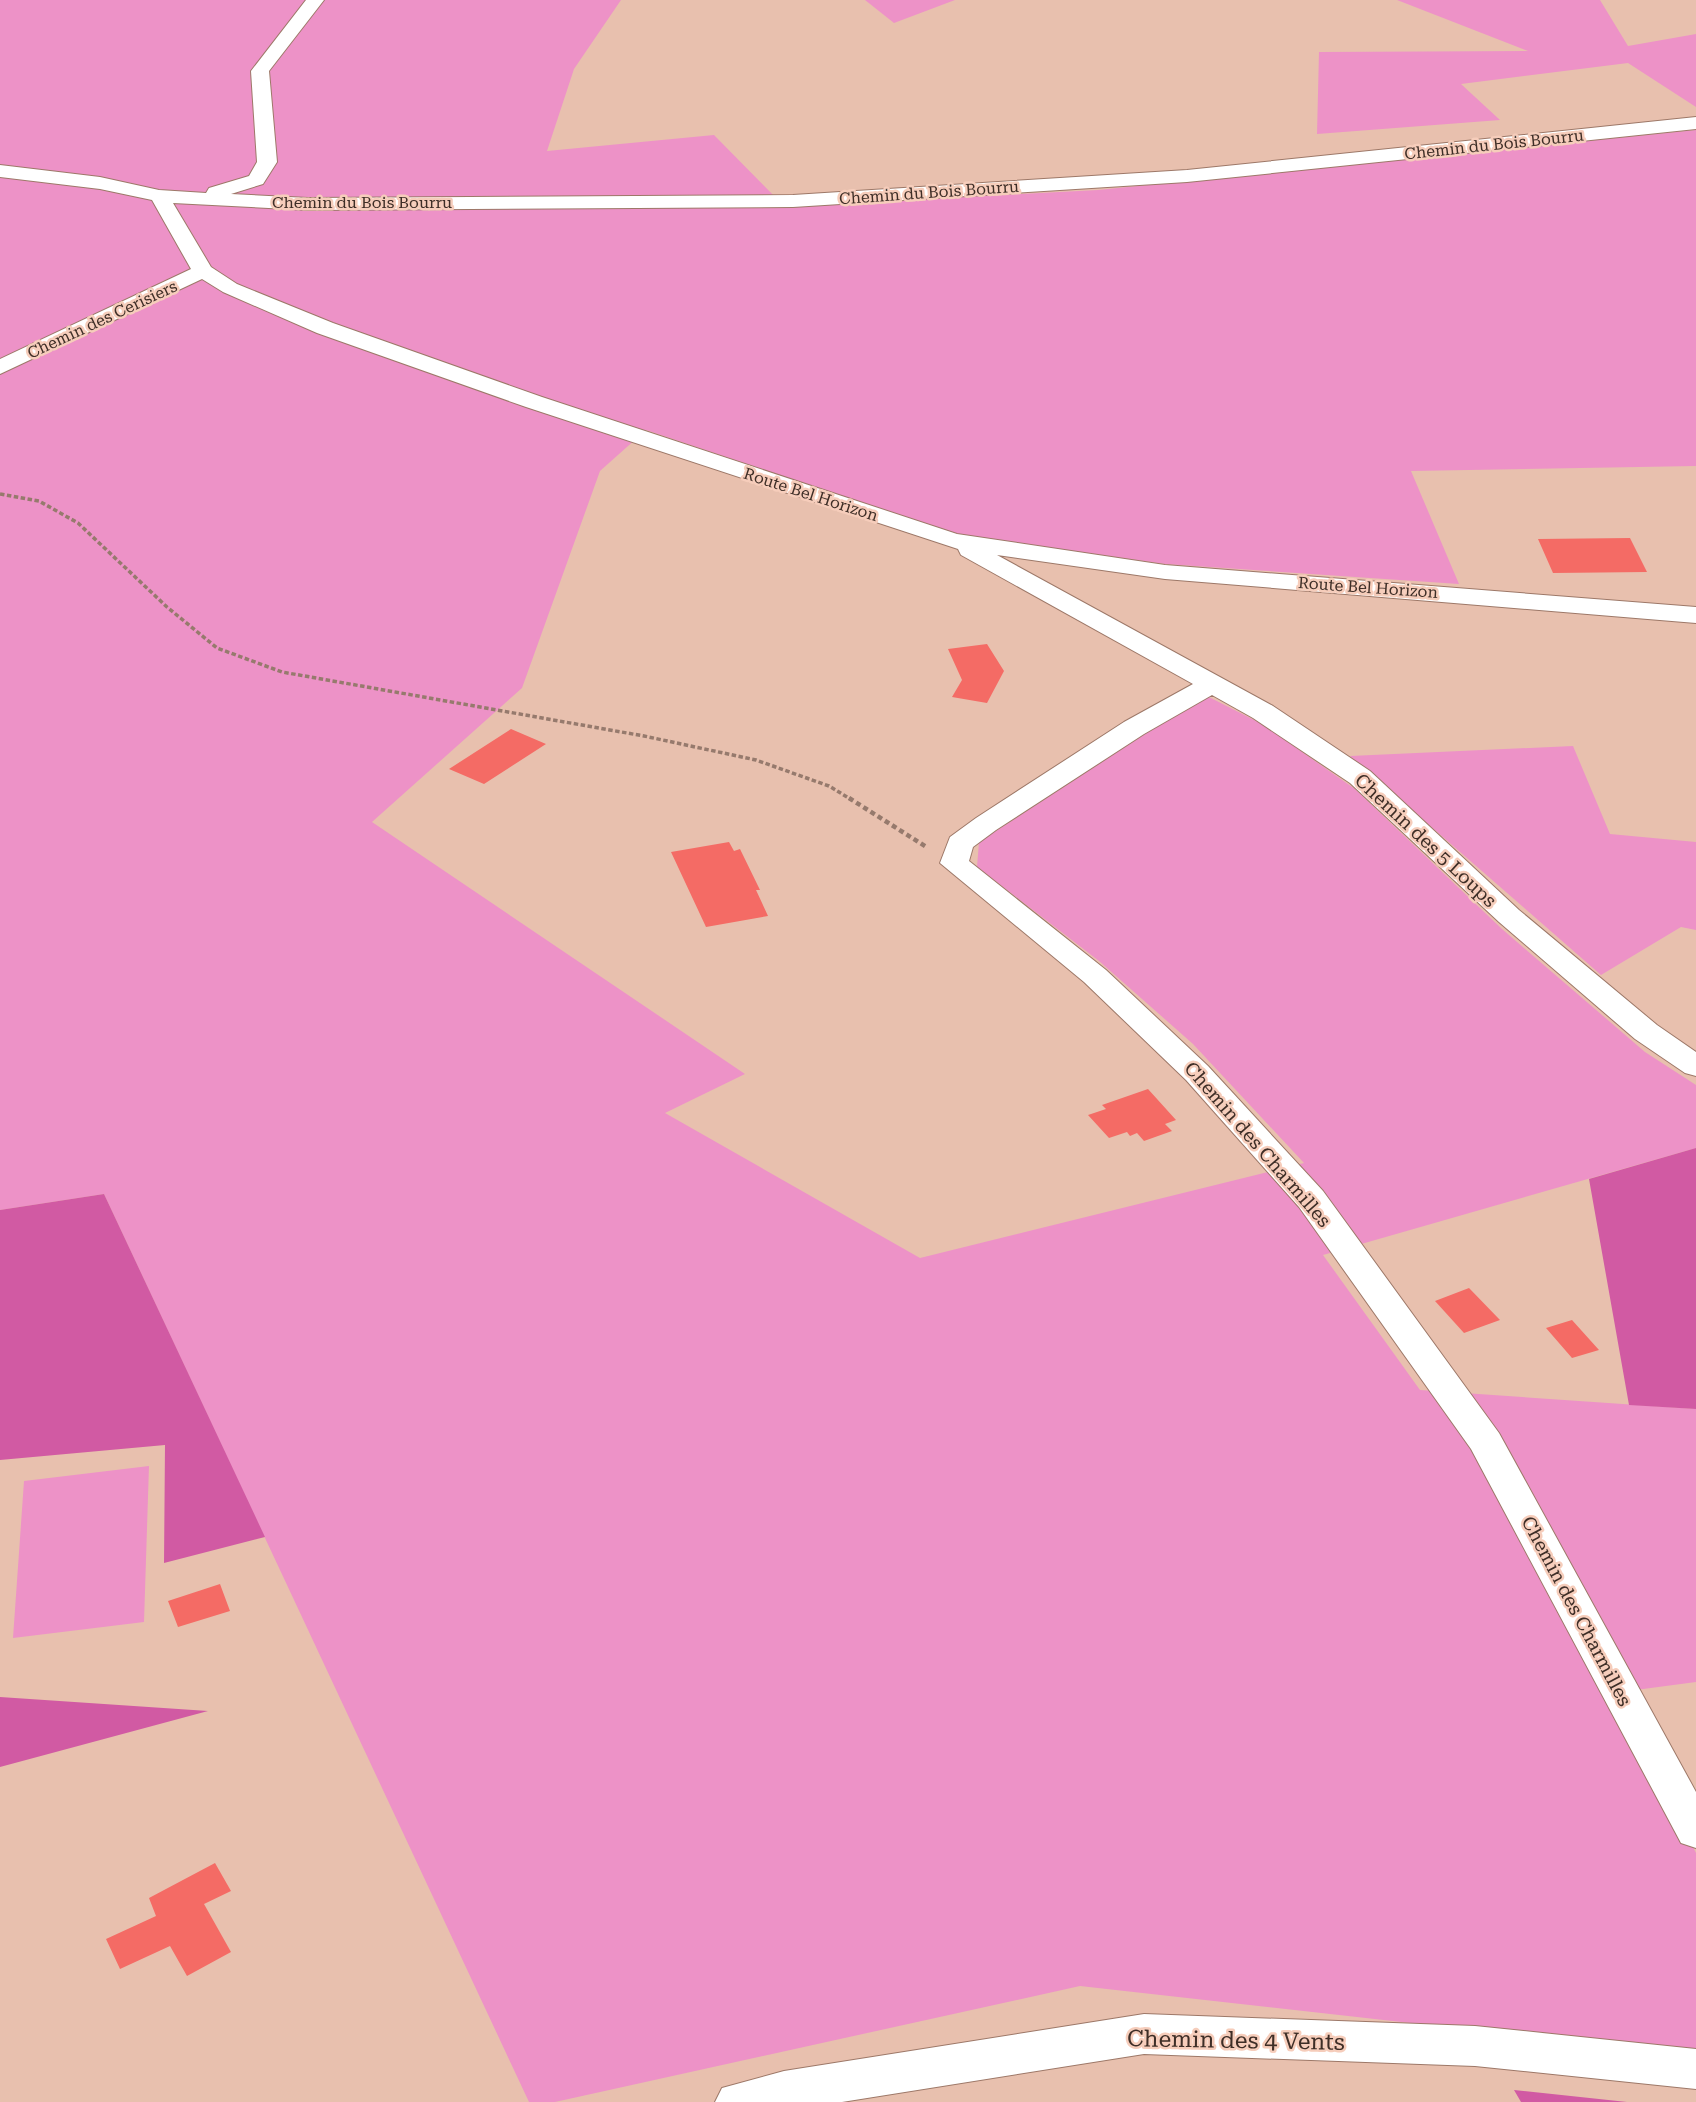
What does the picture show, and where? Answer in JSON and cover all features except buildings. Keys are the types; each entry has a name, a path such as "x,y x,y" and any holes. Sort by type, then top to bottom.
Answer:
{"street":[{"path":"198,198 256,180 267,162 260,71 315,0"},
{"name":"Chemin du Bois Bourru","path":"159,196 308,204 793,201 1187,176 1696,123"},
{"path":"0,171 100,183 159,196"},
{"name":"Route Bel Horizon","path":"159,196 203,271 230,288 324,328 547,406 953,541 1165,572 1696,615"},
{"name":"Chemin des Cerisiers","path":"0,367 203,271"},
{"name":"Chemin des 5 Loups","path":"953,541 1263,712 1360,777 1509,916 1646,1032 1696,1066"},
{"path":"954,863 960,843 986,824 1133,728 1212,684"},
{"name":"Chemin des Charmilles","path":"954,863 1104,985 1197,1073 1311,1199 1486,1443 1696,1831"},
{"name":"Chemin des 4 Vents","path":"738,2102 784,2091 1144,2034 1475,2046 1696,2069"}],"path":[{"path":"0,494 39,501 78,523 167,607 217,648 282,672 540,720 644,736 756,760 829,786 894,830 954,863"}],"shaded area":[{"path":"0,0 621,0 574,69 547,151 714,135 784,206 1098,190 1696,130 1696,466 1411,471 1459,584 1165,564 955,534 646,430 600,471 522,688 372,822 745,1074 665,1113 920,1258 1304,1163 1193,1044 1099,961 977,867 979,842 1205,695 1262,724 1355,789 1502,929 1645,1052 1696,1085 1696,1148 1323,1255 1420,1390 1696,1409 1696,1682 1613,1693 1696,1853 1696,2055 1080,1986 555,2102 529,2102 104,1194 0,1210"},
{"path":"865,0 955,0 894,23"},
{"path":"1397,0 1600,0 1628,46 1696,34 1696,107 1628,63 1461,84 1500,120 1317,134 1319,52 1528,51"},
{"path":"1573,746 1610,834 1696,842 1696,930 1681,927 1601,975 1350,756"},
{"path":"1696,1148 1696,1409 1629,1405 1589,1179"},
{"path":"104,1194 265,1537 164,1563 165,1445 0,1460 0,1210"},
{"path":"149,1466 144,1622 13,1638 24,1481"},
{"path":"0,1697 208,1711 0,1767"},
{"path":"1514,2090 1627,2102 1521,2102"}]}
